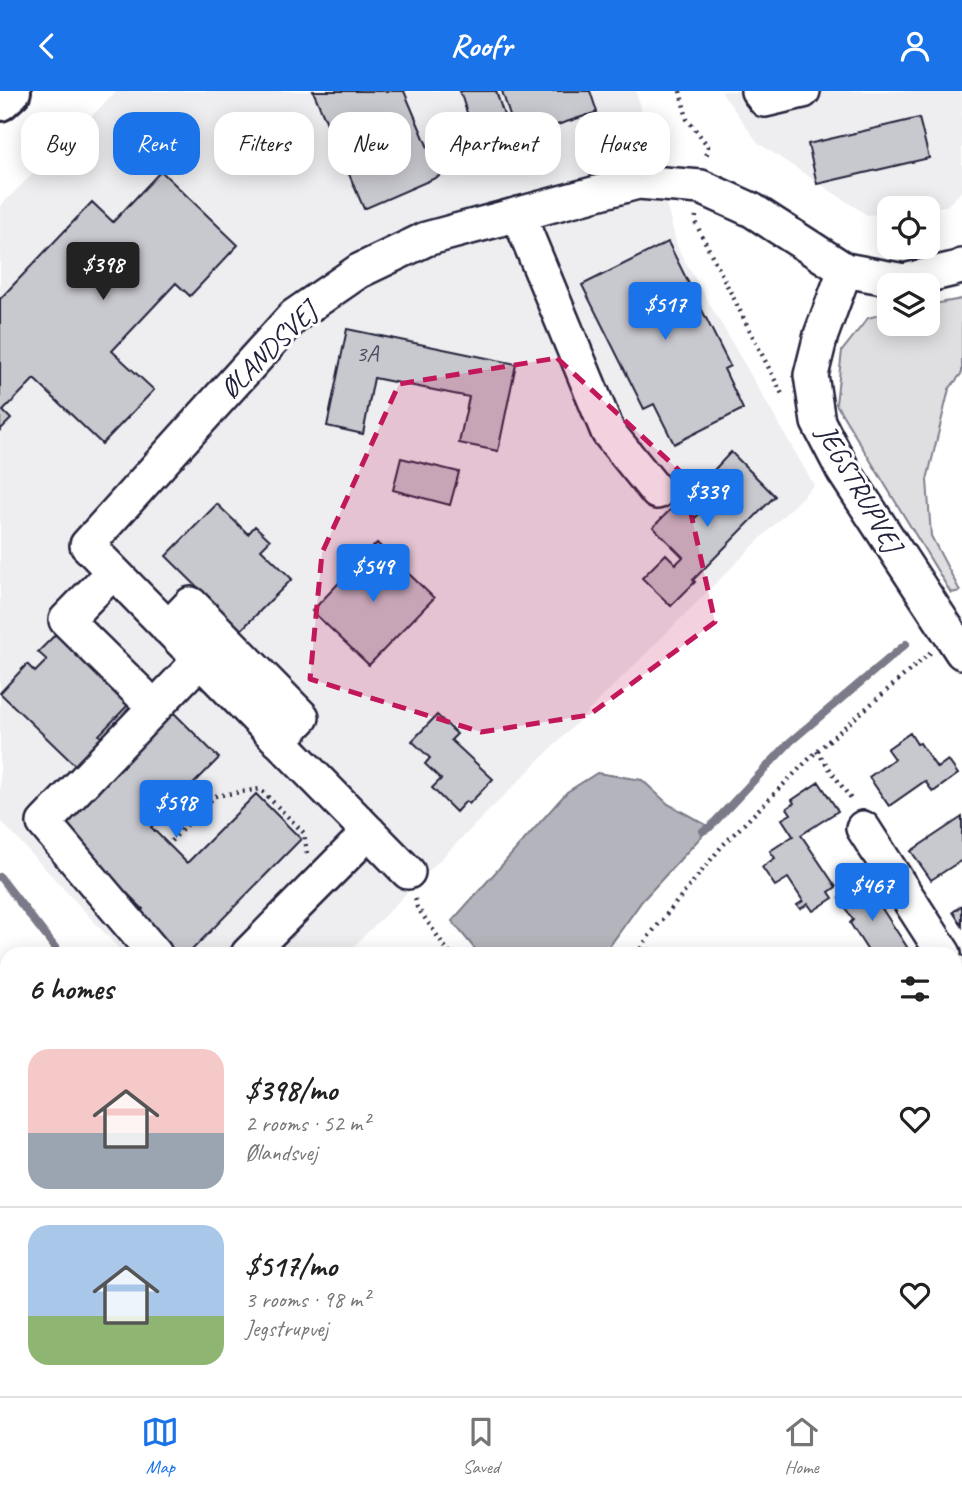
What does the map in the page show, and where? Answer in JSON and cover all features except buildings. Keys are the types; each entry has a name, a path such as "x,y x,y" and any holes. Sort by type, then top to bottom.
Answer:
{"main road":[{"path":"0,101 10,91"}],"street":[{"path":"758,91 765,100 803,91"},
{"name":"ØLANDSVEJ","path":"408,872 87,545 294,316 359,271 426,239 638,182 701,187 752,210 845,269 904,281 962,266"},
{"path":"518,214 608,432 657,492"},
{"name":"JEGSTRUPVEJ","path":"845,269 821,335 811,375 818,422 948,651"},
{"path":"113,572 66,620 141,694"},
{"path":"168,628 191,604 238,651 302,717 279,741"},
{"path":"149,947 44,823 200,660"},
{"path":"863,828 940,947"},
{"path":"255,947 369,832"}],"path":[{"path":"642,947 722,846 817,751 948,651"},
{"path":"817,751 865,820 863,828"},
{"path":"171,841 215,796 260,789 304,833 307,853 327,874"},
{"path":"408,872 417,907 445,947"}],"highlighted area":[{"path":"557,358 682,473 715,622 589,715 481,732 310,679 322,553 399,384"}],"shaded area":[{"path":"117,91 636,91 642,112 575,112 575,175 658,175 678,249 814,485 353,947 118,947 0,820 0,206 32,175 99,175 99,112 96,112"},
{"path":"721,91 962,91 962,191 947,206 940,207 940,196 877,196 877,214 867,215 758,143"},
{"path":"962,299 962,373 949,389 927,480 931,536 960,591 951,593 836,404 842,351 868,318 877,315 877,336 940,336 940,303"},
{"path":"597,773 642,780 668,804 710,827 642,901 609,947 473,947 452,921 567,792"}],"waterway":[{"path":"703,831 710,827 791,741 906,644"},
{"path":"0,877 55,947"}]}
